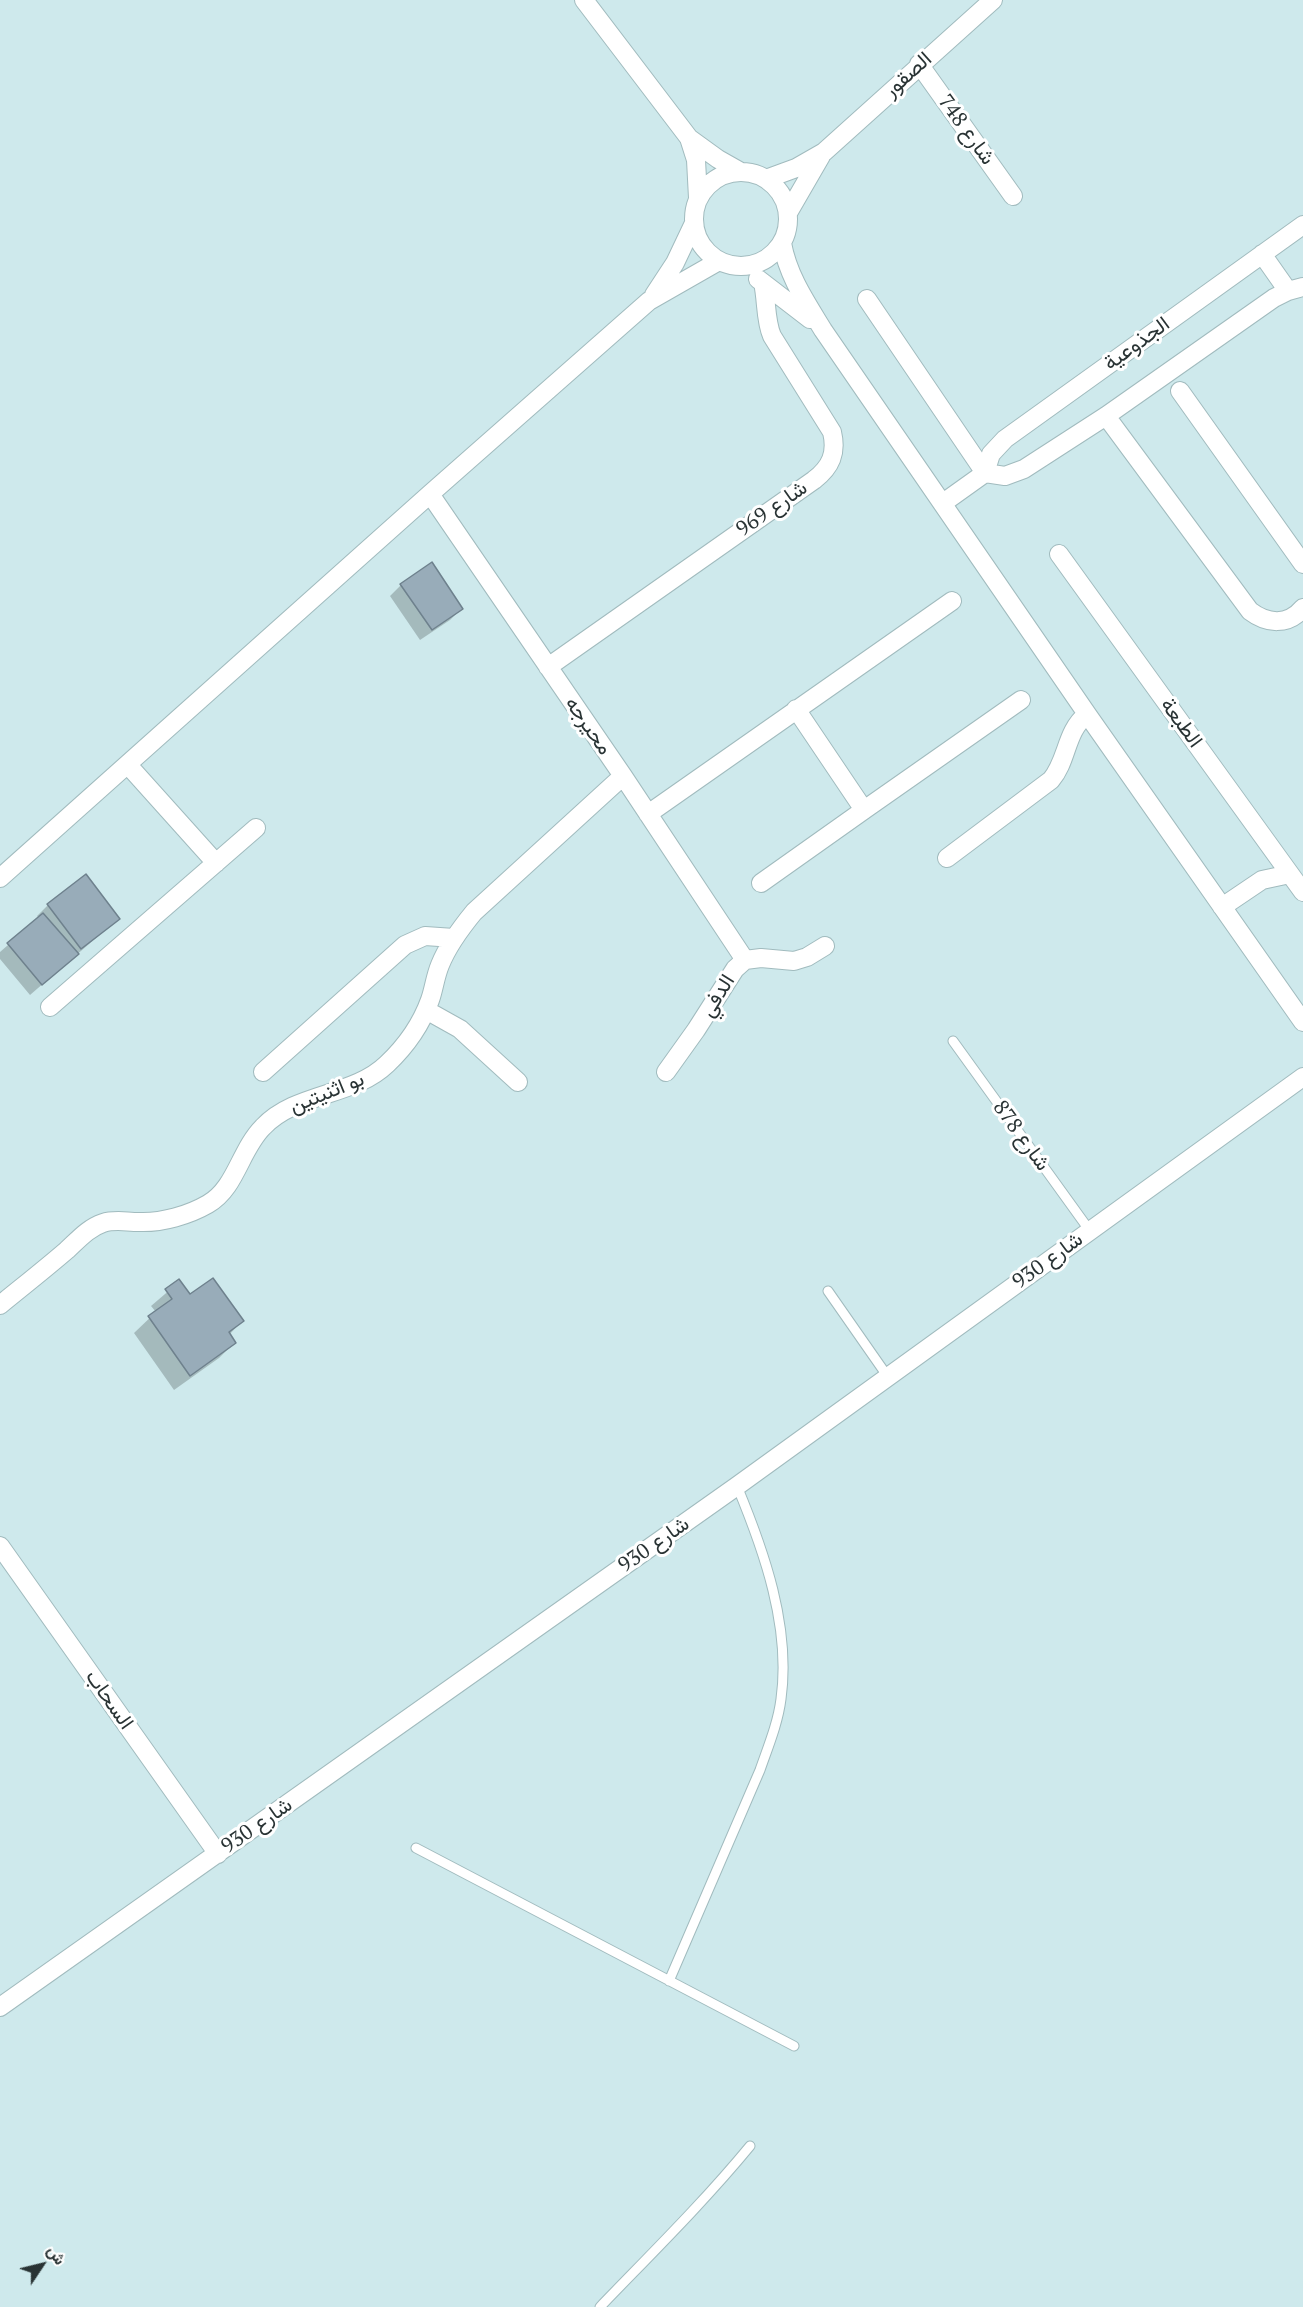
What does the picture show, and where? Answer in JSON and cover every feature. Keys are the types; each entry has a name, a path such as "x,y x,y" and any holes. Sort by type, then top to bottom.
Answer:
{"street":[{"path":"584,0 689,138 741,172 766,179 780,193 788,213 788,228 782,243 775,253 764,261 739,267"},
{"name":"الصقور","path":"766,179 796,168 824,152 919,64 993,0"},
{"name":"شارع 748","path":"919,64 1014,196"},
{"path":"649,301 675,263 694,223 698,198 696,159 689,138"},
{"name":"الصقور","path":"788,213 824,152"},
{"path":"698,198 716,179 741,172"},
{"path":"694,223 702,245 719,261 739,267 764,283 823,330"},
{"name":"الجذوعية","path":"943,503 985,473 991,454 1005,439 1303,225"},
{"path":"782,243 784,257 792,277 823,330 1086,714 1303,1022"},
{"path":"1262,254 1296,289"},
{"path":"3,868 128,765 649,301 719,261"},
{"name":"شارع 969","path":"548,667 814,480 830,465 834,454 832,432 772,336 764,283"},
{"name":"الجذوعية","path":"985,473 995,476 1015,474 1107,416 1274,298 1296,289"},
{"path":"867,299 985,473"},
{"path":"1180,391 1303,564"},
{"path":"1107,416 1250,611 1259,618 1281,621 1292,618 1303,608"},
{"name":"محيرجه","path":"430,494 623,776 745,960"},
{"name":"الطبعة","path":"1059,554 1303,892"},
{"path":"648,814 952,601"},
{"path":"761,883 1021,700"},
{"path":"796,709 864,810"},
{"path":"947,858 1051,780 1060,766 1074,728 1086,714"},
{"path":"128,765 216,863"},
{"name":"بو اثنيتين","path":"0,1305 91,1228 113,1221 165,1220 210,1203 227,1186 244,1152 264,1125 291,1107 362,1081 387,1065 406,1045 426,1010 439,967 454,938 474,912 623,776"},
{"path":"50,1007 256,828"},
{"path":"1222,907 1262,880 1290,874"},
{"path":"263,1072 405,945 425,936 454,938"},
{"name":"الدفي","path":"666,1072 735,969 745,960 761,958 794,961 807,957 825,946"},
{"path":"426,1010 460,1029 518,1082"},
{"name":"شارع 930","path":"0,2007 737,1486 1303,1077"},
{"name":"السحاب","path":"0,1546 218,1854"}],"lane":[{"name":"شارع 878","path":"953,1041 1090,1231"},
{"path":"828,1291 888,1377"},
{"path":"669,1981 760,1770 781,1700 782,1637 752,1521 737,1486"},
{"path":"416,1848 794,2046"},
{"path":"600,2307 692,2213 750,2146"}],"building":[{"path":"432,562 463,609 432,630 400,584"},
{"path":"86,874 120,919 81,949 47,904"},
{"path":"43,913 79,954 42,985 7,943"},
{"path":"213,1278 244,1321 229,1332 236,1343 190,1376 148,1316 172,1299 165,1289 179,1279 190,1294"}]}
